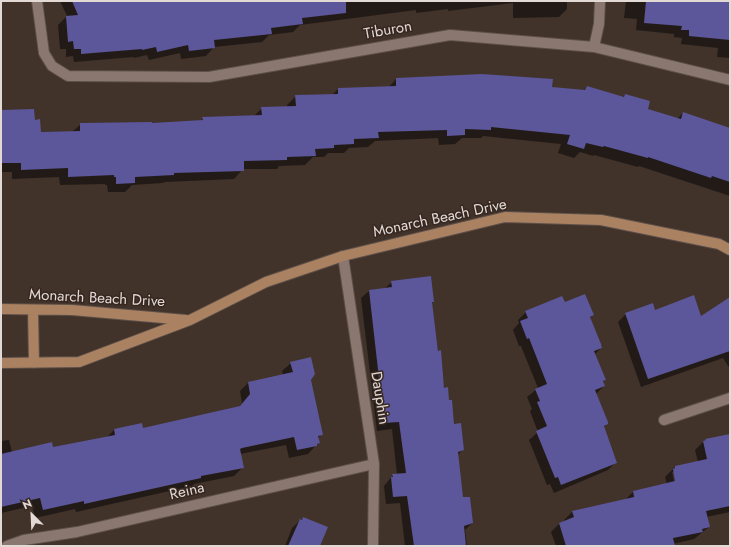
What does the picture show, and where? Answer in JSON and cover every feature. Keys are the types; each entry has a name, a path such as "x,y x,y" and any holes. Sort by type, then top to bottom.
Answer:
{"street":[{"name":"Tiburon","path":"38,1 44,52 52,66 68,76 209,77 450,35 594,47 730,80"},
{"path":"594,47 600,1"},
{"name":"Monarch Beach Drive","path":"1,363 79,362 190,320 266,282 343,256 505,217 601,220 719,244 730,250"},
{"name":"Dauphin","path":"343,256 374,464 373,546"},
{"name":"Monarch Beach Drive","path":"1,309 72,310 190,320"},
{"path":"33,310 34,363"},
{"path":"664,420 730,398"},
{"name":"Reina","path":"7,546 24,540 77,532 374,464"}],"building":[{"path":"72,1 346,1 346,13 302,18 303,24 271,28 272,34 214,40 215,48 189,51 188,45 157,52 156,47 142,50 81,54 81,49 74,49 73,41 68,42 66,16 78,15"},
{"path":"646,1 730,1 730,40 689,36 689,30 681,30 682,26 644,23"},
{"path":"482,74 553,79 552,87 585,90 587,86 624,97 625,94 650,101 648,109 681,119 683,112 730,128 730,182 712,176 711,178 648,157 604,146 586,143 584,149 567,144 570,135 491,127 491,130 465,129 465,135 447,136 447,130 378,132 379,138 354,139 354,144 334,145 334,148 315,149 316,156 287,157 287,160 244,161 244,171 174,173 174,175 135,177 135,183 116,184 116,177 114,177 114,175 68,177 68,168 21,170 21,163 2,163 1,110 34,109 35,120 40,119 41,132 80,131 80,123 152,123 203,120 202,117 262,115 261,107 296,106 295,95 338,94 338,88 396,86 396,78"},
{"path":"431,276 434,302 432,302 438,351 441,350 444,388 448,387 449,400 452,400 454,424 461,423 464,450 458,452 463,497 470,497 473,523 464,526 466,546 414,546 407,496 393,497 392,474 406,473 399,422 384,423 369,290 392,287 391,281"},
{"path":"585,294 594,315 590,317 602,348 594,351 606,380 603,381 605,386 595,390 608,422 608,424 604,426 617,463 561,485 558,477 555,478 536,431 547,426 537,402 540,401 535,389 547,384 529,338 527,339 520,321 528,318 525,311 562,296 565,302"},
{"path":"694,295 701,316 730,297 730,351 648,379 625,313 653,303 655,310"},
{"path":"311,357 315,374 311,380 323,435 318,436 320,443 317,444 317,446 297,450 294,437 240,449 244,468 201,476 201,478 84,504 84,501 43,510 40,498 1,507 1,454 52,442 53,447 115,435 114,429 142,423 143,428 240,406 250,394 248,382 293,372 290,362"},
{"path":"730,434 730,506 706,511 710,527 702,529 703,532 673,538 675,546 566,546 559,523 574,517 572,511 634,497 633,491 675,481 673,469 675,466 707,459 703,441 706,440 705,439"},
{"path":"303,517 328,527 320,546 288,546 300,519 302,520"}]}
